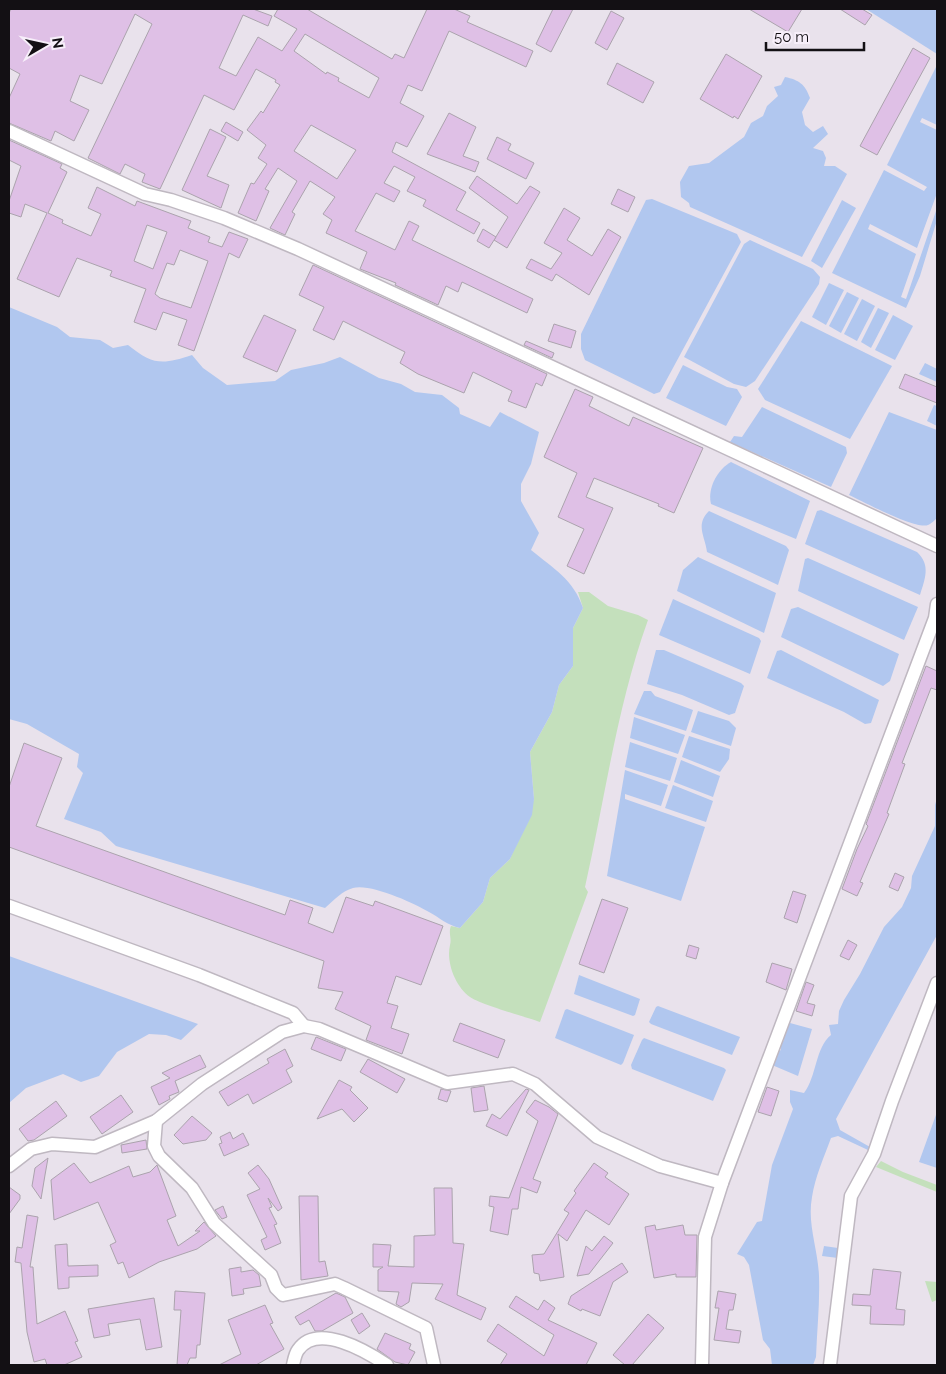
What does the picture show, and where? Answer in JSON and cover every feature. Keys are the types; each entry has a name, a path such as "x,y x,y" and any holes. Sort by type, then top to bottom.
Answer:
{"street":[{"path":"9,131 145,194 171,200 224,218 298,249 937,546"},
{"path":"702,1365 706,1237 722,1183 931,627 937,604"},
{"path":"9,906 199,975 292,1012 304,1026"},
{"path":"830,1365 851,1196 874,1154 937,983"},
{"path":"9,1166 31,1149 52,1144 95,1147 156,1121 202,1084 282,1032 304,1026 319,1029 447,1083 513,1074 535,1084 597,1136 660,1166 722,1183"},
{"path":"156,1121 154,1146 158,1156 192,1188 214,1223 271,1275 276,1288 283,1295 335,1284 344,1288 426,1328 434,1365"},
{"path":"293,1365 298,1350 315,1337 348,1345 371,1354 387,1365"}],"green space":[{"path":"578,592 589,592 608,606 648,620 628,685 612,752 585,887 588,892 540,1022 475,1000 460,987 449,959 450,931 451,926 460,928 483,902 490,878 510,859 534,799 530,752 552,712 559,685 573,666 573,628 583,608"},
{"path":"881,1161 937,1185 937,1192 876,1167"},
{"path":"925,1281 937,1282 937,1300 932,1302"}],"water":[{"path":"866,9 937,9 937,54"},
{"path":"937,65 937,125 922,118 920,122 937,130 937,193 917,248 870,224 868,229 916,254 901,297 906,299 937,208 937,220 920,276 906,308 832,273 884,170 924,191 927,187 887,165"},
{"path":"785,77 801,83 808,93 810,98 802,112 805,125 813,132 823,126 828,134 813,148 823,151 826,158 824,166 835,166 847,174 802,257 690,207 689,203 681,197 680,182 689,166 709,163 744,137 751,123 763,116 767,106 778,96 774,87 781,85"},
{"path":"652,199 737,234 741,242 660,392 654,394 585,360 581,349 581,334 646,200"},
{"path":"842,200 856,208 822,268 811,261"},
{"path":"750,240 813,269 820,277 819,284 755,381 746,387 734,384 684,357 744,244"},
{"path":"829,283 844,290 826,325 812,317"},
{"path":"847,292 859,298 841,333 829,326"},
{"path":"862,299 875,306 857,341 844,334"},
{"path":"9,307 57,327 70,337 100,340 113,348 128,345 151,360 165,362 192,355 203,368 227,385 275,381 291,370 324,363 340,357 379,378 401,384 415,392 442,395 459,408 460,414 490,427 500,412 539,432 531,464 521,484 521,501 539,533 531,550 562,575 574,590 583,608 573,628 573,666 559,685 552,712 530,752 534,799 532,815 510,859 490,878 483,902 460,928 403,899 370,888 349,889 325,908 116,846 101,832 64,819 83,773 77,767 79,754 27,724 9,719"},
{"path":"878,308 889,313 871,348 861,342"},
{"path":"893,315 913,326 895,360 875,350"},
{"path":"801,321 892,366 850,439 765,400 758,389"},
{"path":"925,363 937,369 937,382 919,374"},
{"path":"683,365 727,387 737,389 742,397 726,426 666,398"},
{"path":"934,405 937,406 937,426 927,421"},
{"path":"762,407 846,447 847,453 831,487 730,442 734,436 742,437"},
{"path":"889,412 937,430 937,518 928,525 912,523 901,519 849,495"},
{"path":"731,462 810,501 796,539 711,504 712,486 718,474"},
{"path":"821,510 917,552 924,562 926,572 920,595 805,544 817,511"},
{"path":"709,511 786,546 789,550 778,585 707,552 702,531 702,521"},
{"path":"698,557 776,593 764,633 677,591 683,570"},
{"path":"808,558 918,607 904,640 798,591 805,559"},
{"path":"673,599 759,638 761,641 750,674 659,635"},
{"path":"798,607 899,654 890,681 883,686 781,637 791,609"},
{"path":"656,650 664,650 741,683 744,686 735,713 729,715 682,695 647,684"},
{"path":"781,650 879,700 871,723 865,724 844,712 767,678 777,651"},
{"path":"644,691 651,691 655,696 693,710 686,731 634,714"},
{"path":"698,711 729,721 736,728 731,746 691,732"},
{"path":"634,717 685,735 678,754 630,738"},
{"path":"689,736 730,749 729,759 720,772 682,757"},
{"path":"630,742 677,758 670,781 625,767"},
{"path":"681,760 720,776 713,797 674,782"},
{"path":"625,770 668,785 661,806 625,794 625,799 705,827 681,901 607,876"},
{"path":"673,785 713,801 706,822 665,808"},
{"path":"937,798 937,935 836,1119 840,1130 870,1147 868,1150 838,1136 831,1138 813,1190 811,1217 819,1286 816,1357 813,1365 772,1365 770,1349 763,1340 749,1265 744,1257 737,1254 757,1222 762,1221 772,1165 793,1109 790,1102 790,1090 804,1093 822,1047 831,1035 829,1025 838,1024 839,1011 844,1000 860,974 884,927 902,907 911,888 912,876 935,826"},
{"path":"9,956 198,1024 181,1040 166,1035 149,1034 117,1052 99,1076 81,1082 63,1074 26,1088 9,1103"},
{"path":"579,975 640,999 635,1015 633,1016 574,994"},
{"path":"658,1006 740,1037 732,1055 651,1024 649,1022"},
{"path":"567,1009 634,1035 621,1065 555,1038"},
{"path":"790,1023 812,1029 798,1076 772,1065 776,1053 781,1050 780,1045 784,1040 782,1033 786,1025"},
{"path":"644,1038 724,1068 726,1070 713,1101 632,1069 631,1065"},
{"path":"937,1112 937,1168 919,1162"},
{"path":"824,1246 838,1248 838,1258 822,1256"}],"building":[{"path":"11,9 253,9 272,16 268,26 243,15 219,68 236,76 258,37 282,51 297,29 274,16 278,9 307,9 392,59 395,54 404,58 427,9 454,9 470,16 467,22 533,51 526,67 449,31 422,91 408,85 400,103 424,116 407,147 396,142 392,152 466,192 456,210 480,223 474,234 423,206 426,200 407,191 415,177 394,166 384,183 400,191 394,202 376,193 355,231 395,250 409,221 419,226 412,240 533,299 527,313 462,282 458,292 446,286 438,305 395,285 396,283 360,269 367,252 326,233 332,220 323,214 335,197 310,181 292,212 295,214 285,235 270,228 297,181 278,168 265,189 269,191 256,221 238,213 251,183 254,184 267,164 258,158 266,145 247,130 261,111 263,113 280,85 275,82 276,80 256,69 234,110 204,95 160,189 142,182 145,174 125,164 120,174 88,158 152,24 135,14 102,84 80,75 70,101 89,110 74,141 55,131 51,141 9,123 9,98 20,74 9,68 9,13","holes":["305,34 379,78 369,98 338,81 339,78 327,72 326,74 294,51","311,125 356,150 337,179 294,151"]},
{"path":"553,9 573,9 551,52 536,44"},
{"path":"749,9 802,9 788,32"},
{"path":"840,9 862,9 872,15 865,25"},
{"path":"611,11 624,18 607,50 595,43"},
{"path":"913,48 930,58 877,155 860,146"},
{"path":"726,54 762,76 738,119 700,99"},
{"path":"617,63 654,82 643,103 607,84"},
{"path":"449,113 476,127 463,156 479,162 475,172 427,154"},
{"path":"226,122 243,132 238,141 221,131"},
{"path":"210,129 226,137 207,176 229,185 221,208 182,190"},
{"path":"497,137 511,144 508,150 534,163 526,179 487,159"},
{"path":"9,140 62,164 60,168 67,172 48,213 63,220 62,223 91,236 101,214 88,208 97,187 135,206 137,201 191,221 188,228 210,237 208,242 222,247 229,232 248,239 239,258 229,253 194,351 178,345 187,320 163,312 156,330 134,322 146,289 110,276 112,271 77,258 59,297 17,279 47,213 25,204 21,217 9,213 9,201 21,166 9,160","holes":["147,225 167,232 153,269 134,261","180,250 208,261 191,308 160,298 155,294 167,263 174,265"]},
{"path":"477,176 517,204 530,186 540,192 507,248 494,240 508,217 469,188"},
{"path":"618,189 635,197 628,212 611,204"},
{"path":"564,208 580,218 567,240 592,256 608,229 621,237 589,295 556,274 552,281 526,268 531,259 551,269 562,253 544,243"},
{"path":"483,229 496,237 489,248 477,241"},
{"path":"313,265 547,374 542,386 536,383 526,408 508,401 512,391 473,372 464,393 418,374 400,363 405,352 343,321 334,340 313,330 324,307 299,295"},
{"path":"264,315 296,330 277,372 243,357"},
{"path":"554,324 576,331 571,348 548,341"},
{"path":"526,341 554,353 552,358 524,345"},
{"path":"905,374 937,387 937,403 899,388"},
{"path":"575,389 593,397 589,406 629,426 633,417 703,448 674,513 658,506 659,504 594,478 586,497 613,508 584,574 567,566 584,529 558,517 577,473 544,457"},
{"path":"926,666 937,671 937,690 931,688 902,763 905,764 887,813 889,814 860,882 863,883 857,896 842,889 868,826 866,824"},
{"path":"24,743 62,758 36,826 285,915 290,900 313,908 308,923 333,933 346,897 373,906 375,901 443,926 421,985 396,976 387,1003 398,1006 391,1028 409,1034 402,1054 366,1040 371,1026 335,1009 343,992 318,988 324,961 9,847 9,787"},
{"path":"895,873 904,877 898,891 889,887"},
{"path":"793,891 806,895 797,923 784,918"},
{"path":"602,899 628,908 604,973 579,964"},
{"path":"848,940 857,945 849,960 840,956"},
{"path":"689,945 699,948 696,959 686,956"},
{"path":"772,963 792,969 786,990 766,982"},
{"path":"806,982 814,985 807,1003 815,1005 812,1016 796,1011"},
{"path":"460,1023 505,1040 498,1058 453,1041"},
{"path":"316,1037 346,1049 341,1061 311,1049"},
{"path":"285,1049 293,1066 286,1070 292,1082 253,1104 248,1094 228,1106 219,1092 269,1063 267,1059"},
{"path":"200,1055 206,1067 175,1081 179,1092 169,1096 170,1099 159,1105 151,1087 170,1078 162,1073"},
{"path":"368,1059 405,1079 397,1093 360,1072"},
{"path":"339,1080 352,1087 350,1090 368,1108 354,1122 342,1109 317,1119"},
{"path":"484,1086 488,1110 474,1112 471,1088"},
{"path":"767,1087 779,1091 771,1116 758,1112"},
{"path":"441,1089 451,1091 447,1102 438,1099"},
{"path":"526,1089 529,1090 507,1136 486,1126 492,1114 500,1119"},
{"path":"121,1095 133,1112 102,1134 90,1117"},
{"path":"535,1100 558,1114 533,1179 541,1182 537,1193 521,1187 518,1209 512,1209 508,1235 490,1231 494,1207 489,1206 490,1196 509,1198 538,1121 526,1112"},
{"path":"56,1101 67,1116 34,1140 28,1141 19,1129"},
{"path":"192,1116 212,1133 206,1140 183,1144 174,1135"},
{"path":"230,1132 233,1139 243,1133 249,1145 224,1156 219,1144 222,1143 220,1137"},
{"path":"146,1140 147,1149 122,1153 121,1145"},
{"path":"48,1158 41,1199 32,1186 35,1168"},
{"path":"74,1163 90,1183 129,1166 133,1177 150,1172 157,1165 176,1216 167,1220 178,1246 200,1231 195,1231 204,1222 216,1236 197,1249 159,1262 129,1278 123,1262 118,1264 110,1245 116,1242 98,1202 54,1220 51,1180"},
{"path":"594,1163 608,1173 605,1177 629,1194 609,1225 586,1210 567,1241 558,1234 564,1277 540,1281 539,1274 534,1273 532,1255 544,1254 569,1213 564,1210 576,1193 574,1191"},
{"path":"258,1165 269,1179 282,1208 278,1211 268,1198 272,1207 269,1208 277,1224 274,1225 281,1243 265,1250 261,1240 267,1237 247,1195 260,1189 248,1173"},
{"path":"9,1187 20,1195 20,1199 9,1214"},
{"path":"434,1188 452,1188 453,1243 464,1244 457,1295 486,1308 481,1320 435,1299 443,1284 412,1283 409,1302 401,1307 396,1304 399,1292 378,1291 378,1270 383,1267 373,1267 373,1244 391,1245 388,1266 414,1267 414,1236 435,1235"},
{"path":"299,1196 318,1196 319,1262 325,1261 328,1276 301,1280"},
{"path":"223,1206 227,1217 222,1219 215,1210"},
{"path":"27,1215 38,1217 30,1267 33,1267 37,1324 65,1311 78,1341 75,1342 82,1357 64,1365 47,1365 45,1359 34,1362 27,1332 21,1263 15,1262 17,1247 22,1248"},
{"path":"655,1225 656,1230 683,1225 685,1235 697,1235 696,1277 676,1277 676,1274 654,1278 645,1227"},
{"path":"604,1236 613,1243 589,1274 577,1276 586,1246 592,1251"},
{"path":"67,1244 68,1266 98,1265 98,1276 69,1277 69,1288 58,1289 55,1245"},
{"path":"622,1263 628,1272 613,1282 600,1316 582,1309 581,1311 568,1304 571,1296"},
{"path":"241,1267 241,1272 253,1270 259,1275 261,1286 243,1289 244,1294 232,1296 229,1269"},
{"path":"873,1269 901,1272 896,1309 905,1310 904,1325 870,1324 871,1306 852,1305 853,1294 870,1295"},
{"path":"175,1291 205,1293 200,1345 197,1345 196,1358 190,1358 187,1365 177,1365 181,1310 174,1310"},
{"path":"718,1291 736,1294 733,1310 729,1310 726,1329 741,1331 739,1343 714,1340 719,1308 715,1308"},
{"path":"336,1293 345,1297 353,1313 322,1331 315,1331 309,1320 300,1325 295,1317"},
{"path":"516,1296 538,1310 544,1300 555,1308 548,1320 597,1343 586,1365 500,1365 507,1354 487,1341 498,1324 544,1356 554,1335 509,1307"},
{"path":"154,1298 162,1347 146,1350 140,1319 108,1324 110,1335 94,1338 88,1309"},
{"path":"265,1305 273,1323 270,1324 284,1349 256,1365 219,1365 241,1354 228,1320"},
{"path":"362,1313 370,1326 359,1334 351,1320"},
{"path":"648,1314 664,1328 632,1365 625,1365 613,1355"},
{"path":"385,1333 411,1344 409,1349 415,1352 408,1365 395,1362 377,1349"}]}
